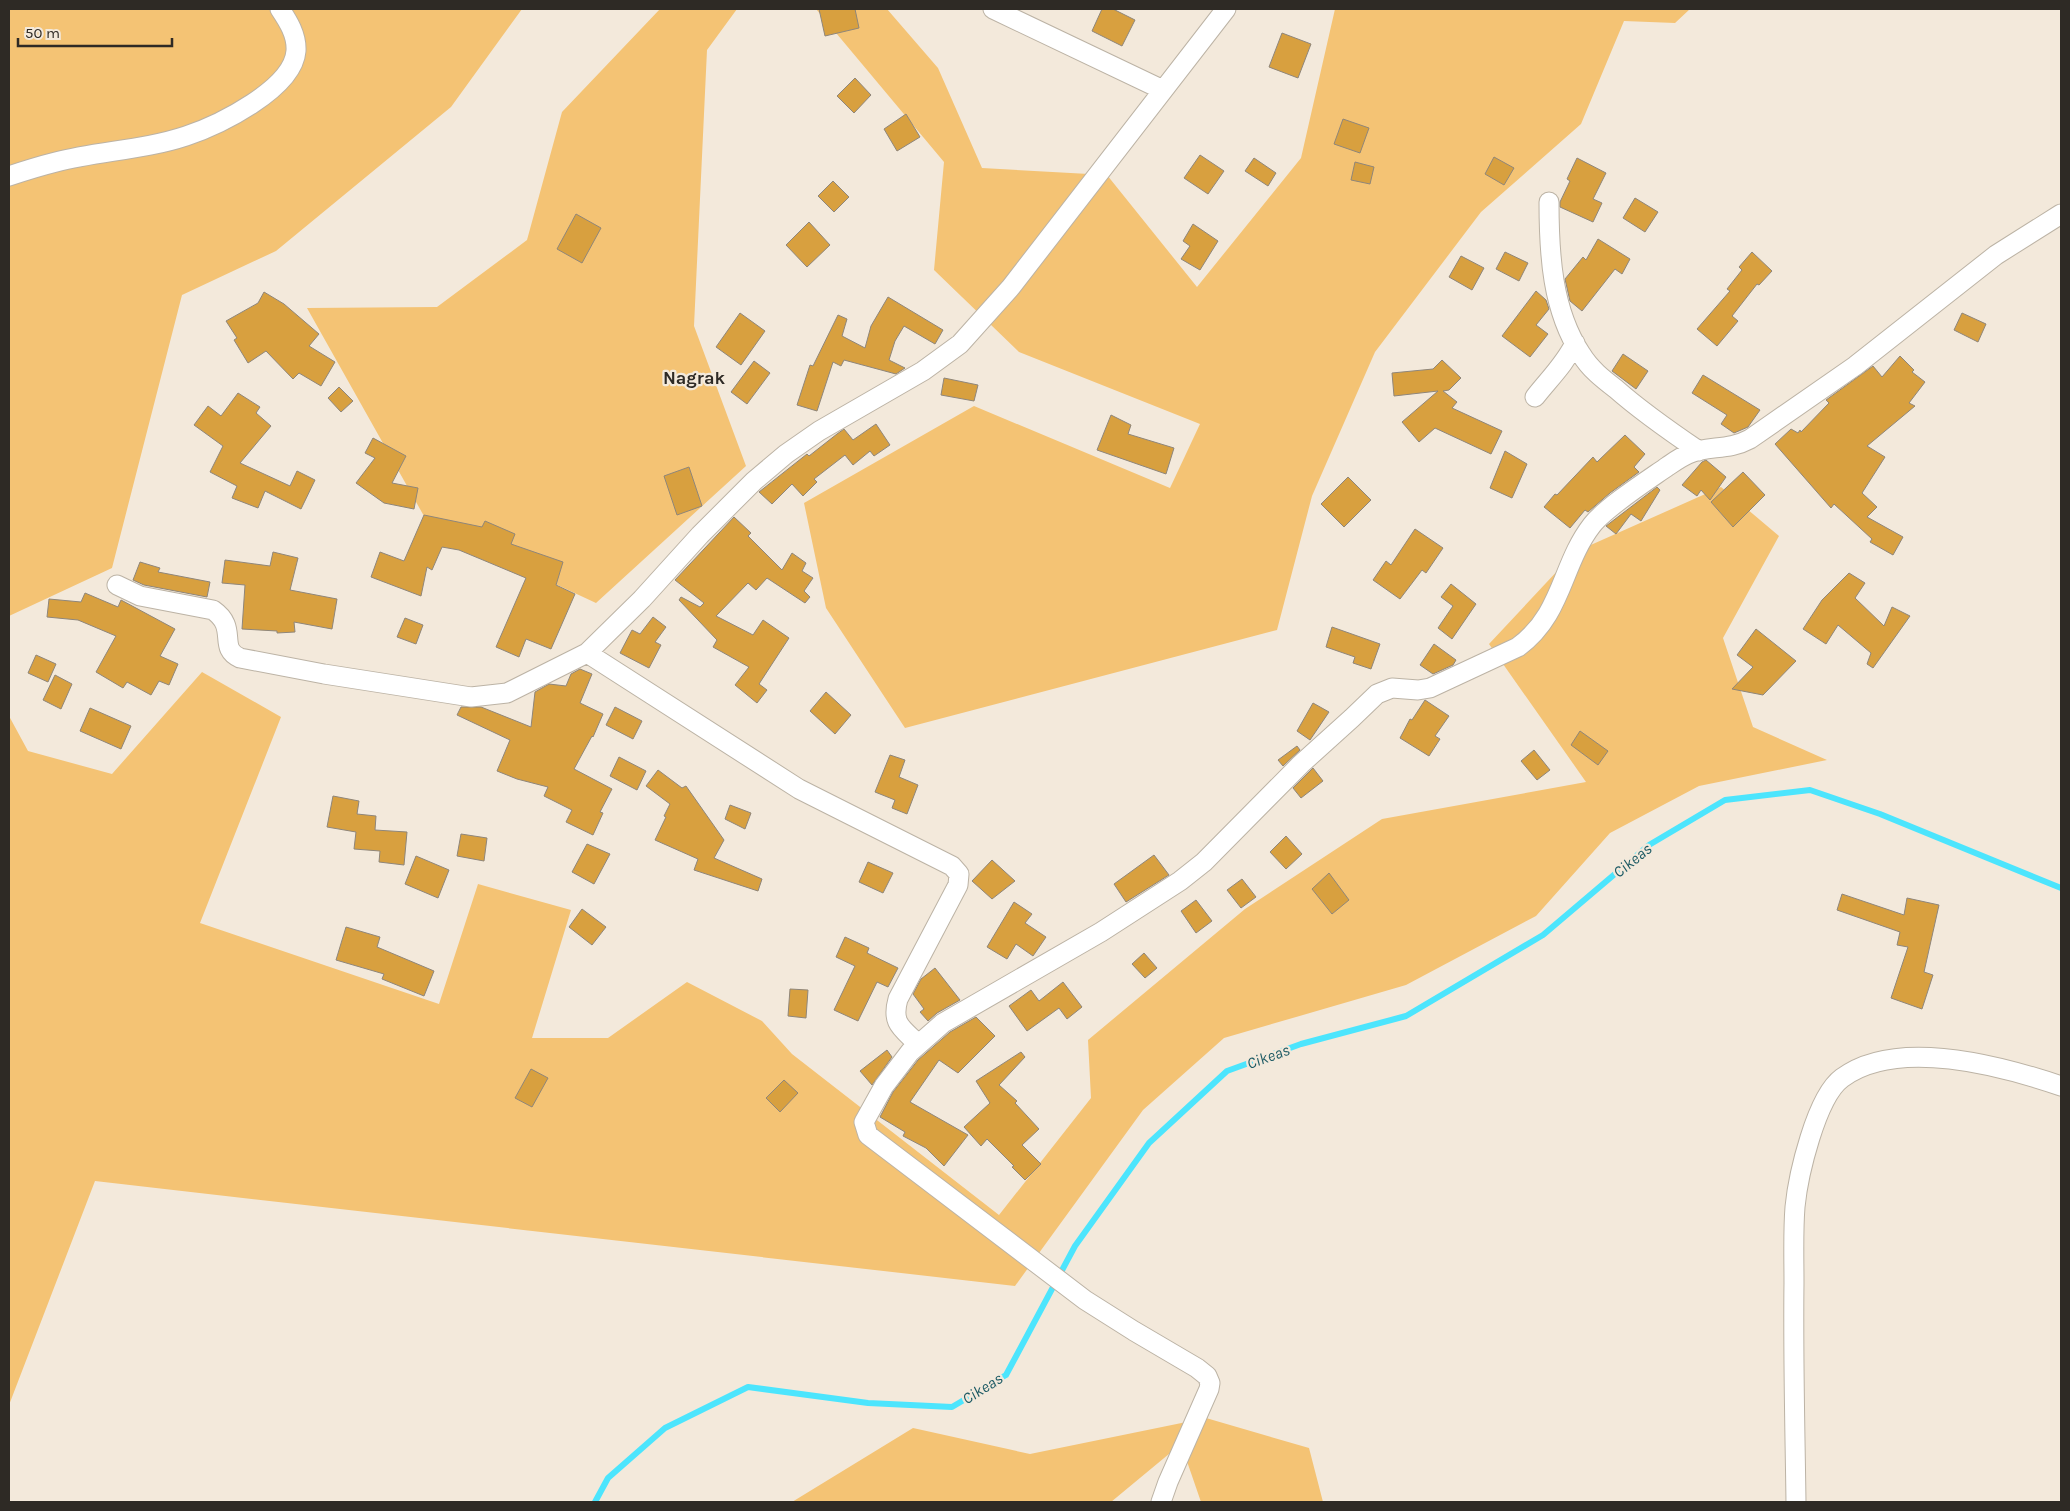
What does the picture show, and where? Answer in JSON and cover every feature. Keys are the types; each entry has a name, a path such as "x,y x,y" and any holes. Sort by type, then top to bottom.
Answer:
{"street":[{"path":"9,176 57,162 141,148 187,136 221,121 263,98 277,84 294,60 296,49 294,36 280,9"},
{"path":"993,9 1163,90"},
{"path":"117,585 140,596 213,610 222,616 227,625 228,650 240,658 324,674 471,696 507,693 587,654 754,481 786,454 819,431 923,371 960,344 1011,286 1226,9"},
{"path":"1549,202 1549,250 1556,293 1563,315 1581,355 1595,372 1664,427 1699,451"},
{"path":"1161,1502 1168,1482 1202,1408 1210,1383 1207,1376 1197,1368 1085,1300 868,1135 864,1122 884,1086 918,1044 943,1023 1101,932 1180,881 1204,862 1301,764 1377,694 1392,688 1418,690 1430,688 1503,654 1530,638 1541,627 1551,610 1584,537 1594,522 1654,476 1688,454 1740,444 1750,439 1855,366 1996,256 2061,214"},
{"path":"1536,397 1548,380 1568,359 1575,343"},
{"path":"587,654 799,789 952,866 959,874 958,885 898,999 894,1013 899,1025 918,1044"},
{"path":"1796,1502 1793,1340 1795,1208 1803,1156 1828,1096 1841,1078 1870,1064 1891,1058 1935,1058 1980,1063 2027,1074 2061,1086"}],"shaded area":[{"path":"9,9 522,9 451,107 276,251 182,295 112,568 9,616"},
{"path":"660,9 737,9 707,50 694,326 746,466 596,603 429,525 307,308 437,307 527,240 562,112"},
{"path":"816,9 887,9 938,68 982,168 1107,175 1197,287 1301,158 1335,9 1690,9 1675,23 1624,21 1581,124 1481,212 1375,352 1312,496 1277,630 905,728 826,608 804,503 974,406 1170,488 1200,424 1019,352 934,270 944,162"},
{"path":"1721,487 1779,536 1723,638 1753,727 1827,760 1699,786 1610,833 1536,916 1406,985 1224,1038 1143,1110 1015,1286 95,1181 9,1405 9,716 28,751 112,774 202,672 281,717 200,923 439,1004 478,884 571,910 532,1038 608,1038 687,982 762,1021 792,1054 999,1215 1091,1098 1088,1040 1245,909 1382,819 1586,782 1489,644 1575,552"},
{"path":"1206,1418 1309,1448 1323,1502 1201,1502 1181,1444 1111,1502 792,1502 913,1428 1030,1454"}],"building":[{"path":"819,9 855,9 859,28 825,36"},
{"path":"1102,9 1113,9 1135,20 1122,46 1092,31"},
{"path":"1282,33 1311,44 1298,78 1269,67"},
{"path":"855,78 871,95 854,113 837,96"},
{"path":"906,114 920,137 897,151 884,129"},
{"path":"1343,119 1369,128 1360,153 1334,144"},
{"path":"1200,155 1224,171 1208,194 1184,178"},
{"path":"1494,157 1514,168 1504,185 1485,174"},
{"path":"1254,158 1276,173 1268,186 1245,171"},
{"path":"1577,158 1606,173 1593,199 1602,203 1593,222 1560,207 1560,202 1570,181 1567,179"},
{"path":"1355,162 1374,167 1370,184 1351,180"},
{"path":"833,181 849,197 834,212 818,196"},
{"path":"1635,198 1658,212 1645,232 1623,218"},
{"path":"576,214 601,228 582,263 557,249"},
{"path":"809,222 830,245 807,267 786,245"},
{"path":"1193,224 1218,241 1200,270 1181,259 1190,246 1183,241"},
{"path":"1598,239 1630,259 1622,274 1615,269 1582,311 1570,301 1565,279 1583,257 1586,260"},
{"path":"1505,252 1528,263 1519,281 1496,269"},
{"path":"1752,252 1772,271 1759,285 1757,284 1732,316 1738,321 1717,346 1697,329 1730,291 1727,289 1742,270 1739,267"},
{"path":"1461,256 1484,268 1472,290 1449,277"},
{"path":"1536,291 1546,300 1549,309 1536,325 1548,334 1530,357 1502,336"},
{"path":"264,292 284,304 319,334 309,346 335,362 321,386 299,373 293,379 266,351 248,363 234,340 237,338 226,321 258,303"},
{"path":"888,297 943,330 935,344 904,326 895,341 889,360 905,368 896,374 844,360 841,366 833,362 817,411 797,405 810,365 813,366 838,315 847,319 842,336 865,348 871,326"},
{"path":"740,313 765,331 741,365 716,347"},
{"path":"1962,313 1986,324 1978,342 1954,330"},
{"path":"1623,354 1648,371 1636,389 1612,371"},
{"path":"1900,356 1914,370 1912,372 1925,382 1909,403 1915,406 1867,446 1885,457 1862,493 1877,507 1867,517 1903,537 1893,555 1870,542 1872,539 1834,504 1831,508 1775,444 1791,429 1798,433 1800,430 1801,432 1829,403 1826,400 1873,366 1882,377"},
{"path":"1442,360 1461,378 1449,390 1443,391 1457,402 1452,408 1502,431 1491,454 1435,428 1419,442 1402,422 1438,391 1394,396 1392,373 1433,369"},
{"path":"754,361 770,373 747,404 731,392"},
{"path":"1703,375 1760,410 1748,427 1734,433 1721,424 1727,415 1692,393"},
{"path":"944,378 978,385 974,401 941,395"},
{"path":"339,387 353,401 341,412 328,398"},
{"path":"238,393 260,407 256,413 271,426 240,463 290,486 297,471 315,480 301,509 265,491 258,508 232,498 237,486 210,472 223,446 194,425 208,406 221,416"},
{"path":"1111,415 1131,425 1128,434 1174,448 1166,474 1097,450"},
{"path":"876,424 890,445 874,456 870,451 853,465 845,455 814,479 817,482 803,496 792,484 772,504 759,492 807,454 809,456 844,429 853,440"},
{"path":"1625,435 1645,454 1634,467 1639,472 1588,512 1585,510 1570,528 1544,507 1593,457 1597,462"},
{"path":"373,438 406,456 392,483 418,488 414,509 384,503 356,483 375,458 365,453"},
{"path":"1505,451 1527,464 1512,498 1490,488"},
{"path":"1706,460 1726,477 1710,500 1701,490 1697,496 1682,485 1702,462"},
{"path":"689,467 702,506 677,515 664,476"},
{"path":"1743,472 1765,495 1733,527 1711,502"},
{"path":"1348,477 1371,500 1344,527 1321,504"},
{"path":"1657,487 1660,490 1641,521 1631,514 1616,534 1606,526"},
{"path":"424,515 482,527 485,521 515,534 511,544 563,562 556,585 575,594 551,649 526,639 519,657 496,647 526,578 459,550 442,547 432,570 427,567 421,596 371,577 380,552 404,561"},
{"path":"734,517 751,533 748,536 782,570 792,553 806,563 802,571 813,578 804,591 810,597 805,603 767,578 756,590 748,583 716,616 753,635 763,620 789,638 759,684 767,690 757,703 735,685 749,667 713,647 717,640 679,600 681,597 700,607 704,603 675,580"},
{"path":"1415,529 1443,548 1426,573 1422,570 1400,599 1373,580 1386,561 1391,565"},
{"path":"273,552 298,558 290,590 337,599 332,629 294,622 295,632 277,633 277,631 242,629 245,585 222,583 225,560 270,566"},
{"path":"140,562 160,568 158,572 210,582 207,597 144,585 133,580"},
{"path":"1849,573 1865,583 1855,598 1884,626 1892,607 1910,616 1873,668 1867,664 1871,653 1838,625 1826,644 1803,629 1822,600"},
{"path":"1451,584 1476,604 1452,639 1438,628 1453,606 1441,597"},
{"path":"85,593 118,607 121,600 175,629 160,656 178,664 169,685 159,681 151,695 127,682 123,688 96,672 116,636 78,620 47,617 49,599 81,602"},
{"path":"653,617 666,627 655,642 661,645 649,668 620,653 632,630 640,634"},
{"path":"405,618 423,625 416,644 397,637"},
{"path":"1332,627 1380,644 1371,669 1353,663 1355,657 1326,647"},
{"path":"1756,629 1796,661 1763,695 1732,689 1753,667 1737,655"},
{"path":"1434,644 1456,660 1453,665 1433,674 1420,665"},
{"path":"36,655 56,664 48,682 28,673"},
{"path":"580,669 592,674 580,703 603,714 593,737 574,769 612,789 600,812 603,813 593,835 566,822 572,810 544,796 548,787 517,779 497,771 510,740 457,715 461,707 481,707 531,727 535,692 549,684 566,686 571,674"},
{"path":"55,675 72,684 61,709 43,700"},
{"path":"826,692 851,715 835,734 810,711"},
{"path":"1425,700 1449,716 1435,736 1440,739 1429,756 1400,738 1410,719 1412,720"},
{"path":"1313,703 1329,712 1310,740 1297,731"},
{"path":"615,707 642,721 633,739 606,725"},
{"path":"90,708 131,726 121,749 80,731"},
{"path":"1580,731 1608,751 1598,765 1571,745"},
{"path":"1297,746 1300,750 1283,766 1278,760"},
{"path":"1534,750 1550,770 1537,780 1521,761"},
{"path":"890,755 905,760 899,777 918,785 907,814 892,808 895,800 875,792"},
{"path":"619,757 646,771 637,790 610,776"},
{"path":"1313,768 1323,781 1301,798 1293,788"},
{"path":"658,770 682,788 686,786 724,840 714,858 762,879 758,891 694,870 698,859 655,840 670,804 646,786"},
{"path":"333,796 359,801 357,814 376,816 375,830 407,832 404,865 379,862 380,851 354,849 356,832 327,827"},
{"path":"730,805 751,813 745,829 725,819"},
{"path":"461,834 487,838 484,861 457,856"},
{"path":"1286,836 1302,854 1286,869 1270,852"},
{"path":"587,844 610,854 594,884 572,872"},
{"path":"1154,855 1169,875 1126,902 1114,884"},
{"path":"416,856 449,870 438,898 405,884"},
{"path":"992,860 1015,881 992,899 972,881"},
{"path":"868,862 893,873 883,893 859,882"},
{"path":"1329,873 1349,900 1332,914 1312,889"},
{"path":"1242,879 1256,897 1241,908 1227,890"},
{"path":"1842,894 1904,915 1907,898 1939,905 1924,972 1933,975 1922,1009 1891,998 1908,947 1897,945 1900,932 1837,910"},
{"path":"1196,900 1212,921 1196,933 1181,911"},
{"path":"1014,902 1032,914 1025,923 1046,937 1033,956 1016,944 1007,959 987,947"},
{"path":"582,909 606,927 592,945 569,927"},
{"path":"346,927 380,937 377,947 434,971 424,996 382,979 384,974 336,960"},
{"path":"845,937 869,948 867,953 898,968 888,987 877,982 858,1021 834,1010 855,966 836,957"},
{"path":"1144,953 1157,968 1145,978 1132,964"},
{"path":"935,968 960,1000 937,1013 928,1021 920,1012 924,1009 913,994 921,979"},
{"path":"1063,982 1082,1007 1067,1019 1059,1008 1027,1031 1009,1006 1031,990 1039,1001"},
{"path":"790,989 808,990 806,1018 788,1016"},
{"path":"976,1017 995,1036 958,1073 939,1060 910,1102 968,1135 944,1166 926,1148 903,1136 905,1132 880,1117 893,1092 918,1060 950,1032"},
{"path":"887,1050 892,1057 872,1085 860,1071"},
{"path":"1021,1052 1025,1057 999,1085 1017,1101 1015,1103 1039,1129 1022,1145 1041,1164 1025,1180 987,1139 981,1146 964,1127 990,1103 976,1081"},
{"path":"531,1069 548,1078 532,1107 515,1098"},
{"path":"784,1080 798,1093 780,1112 766,1098"}],"waterway":[{"name":"Cikeas","path":"595,1502 608,1478 665,1428 748,1387 868,1403 952,1407 1006,1375 1075,1246 1149,1143 1227,1071 1301,1044 1406,1016 1543,935 1649,845 1725,800 1810,790 1880,814 2061,888"}],"district":[{"name":"Nagrak","path":"694,378"}]}
